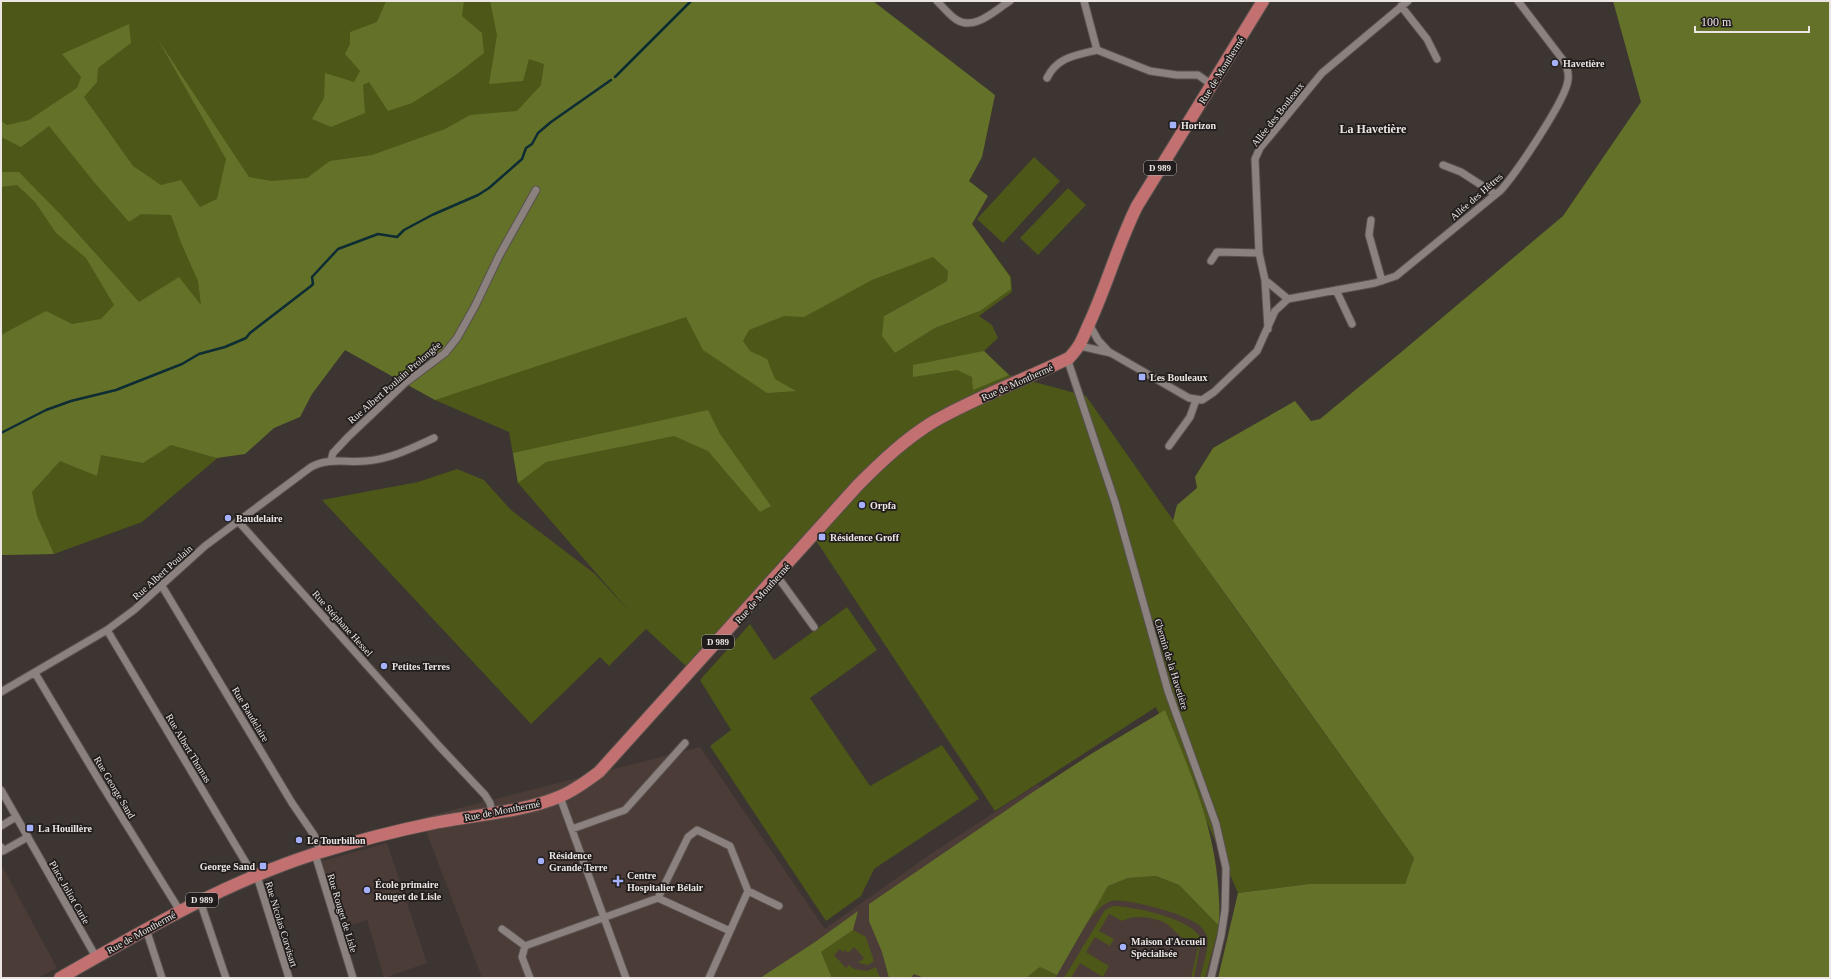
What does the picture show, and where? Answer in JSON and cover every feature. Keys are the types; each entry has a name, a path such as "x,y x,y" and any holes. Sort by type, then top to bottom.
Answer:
{"main road":[{"name":"Rue de Monthermé","path":"60,978 76,974 96,957 180,911 256,877 318,854 432,823 537,805 560,797 584,784 599,772 778,576 858,485 886,458 932,423 959,408 1069,358 1080,346 1093,317 1126,228 1134,211 1263,1"}],"street":[{"path":"937,1 956,20 974,24 1010,1"},
{"path":"1084,1 1097,50"},
{"name":"Allée des Bouleaux","path":"1268,329 1265,280 1259,253 1255,159 1260,148 1322,73 1408,1"},
{"name":"Allée des Hêtres","path":"1288,299 1382,281 1396,276 1496,194 1514,175 1558,103 1568,82 1569,71 1563,60 1518,1"},
{"path":"1402,6 1427,39 1437,59"},
{"path":"1047,78 1052,68 1062,60 1097,50 1150,71 1177,75 1198,75 1212,85"},
{"path":"1443,165 1461,172 1496,194"},
{"name":"Rue Albert Poulain Prolongée","path":"331,460 333,453 348,437 405,383 444,353 457,338 475,306 499,256 536,190"},
{"path":"1371,220 1369,235 1382,281"},
{"path":"1211,262 1217,252 1259,253"},
{"path":"1089,324 1098,340 1111,353 1189,398 1202,400 1214,392 1257,351 1275,311 1288,299 1265,280"},
{"path":"1336,290 1352,324"},
{"path":"1080,346 1111,353"},
{"name":"Chemin de la Havetière","path":"1069,358 1072,372 1115,502 1168,691 1216,824 1226,868 1225,910 1222,936 1211,978"},
{"path":"1169,446 1190,417 1196,400"},
{"path":"331,460 366,461 385,458 403,453 434,438"},
{"name":"Rue Albert Poulain","path":"1,692 107,630 162,586 180,568 238,521 312,467 320,462 331,460"},
{"name":"Rue Stéphane Hessel","path":"238,521 439,746 485,795 490,803 492,812"},
{"path":"778,576 814,627"},
{"name":"Rue Baudelaire","path":"162,586 292,804 314,836 318,854"},
{"name":"Rue Albert Thomas","path":"107,630 256,877"},
{"name":"Rue George Sand","path":"35,673 100,782 180,911"},
{"path":"572,829 625,810 685,743"},
{"name":"Place Joliot Curie","path":"2,794 96,957"},
{"path":"560,797 626,978"},
{"path":"1,826 16,817"},
{"path":"658,898 688,837 697,830 730,846 748,892 778,906"},
{"path":"1,847 3,851 28,837"},
{"name":"Rue Rouget de Lisle","path":"318,854 353,978"},
{"name":"Rue Nicolas Corvisart","path":"256,877 289,978"},
{"path":"709,978 748,892"},
{"path":"525,946 658,898 730,931"},
{"path":"200,901 226,978"},
{"path":"146,929 162,978"},
{"path":"502,929 525,946"},
{"path":"525,946 522,957 530,978"}],"shaded area":[{"name":"Centre Hospitalier Bélair","path":"700,747 825,929 929,855 1038,784 1221,936 1209,978 482,978 421,818"},
{"name":"École primaire Rouget de Lisle","path":"387,843 427,963 384,978 367,920 342,928 322,861"},
{"path":"1,864 57,968 38,978 1,978"}],"green space":[{"path":"1,1 633,1 872,280 933,256 948,271 947,281 884,316 895,353 935,328 980,311 972,224 1011,277 1012,292 979,316 992,325 998,338 984,351 1009,375 1086,396 1234,607 1414,858 1405,884 1308,884 1238,893 1156,707 995,811 809,530 686,666 646,629 609,666 600,657 531,724 322,500 418,482 457,469 484,480 511,510 595,574 630,612 518,483 509,432 435,400 345,350 142,522 54,554 1,555"},
{"path":"386,1 464,1 462,16 482,33 484,53 453,77 412,103 388,111 369,82 363,85 365,113 331,127 312,119 324,98 325,73 354,82 360,71 345,54 350,44 350,32 377,22"},
{"path":"490,1 873,1 995,95 982,157 969,181 988,196 972,224 1010,277 1011,289 980,311 935,328 895,353 882,336 884,316 947,281 948,271 933,257 872,280 804,317 784,316 749,330 743,341 750,351 767,359 775,379 796,391 767,393 703,350 686,317 435,400 345,350 312,394 300,417 274,428 245,454 217,458 171,445 143,463 101,455 97,476 60,461 32,492 37,516 54,554 1,555 1,335 46,311 72,324 101,319 114,305 86,258 56,233 35,202 17,185 1,187 1,172 19,172 62,216 139,302 179,277 201,305 198,281 171,215 141,214 129,222 94,182 49,126 21,147 1,137 1,121 7,125 29,120 77,88 81,77 62,54 129,24 131,43 98,68 97,82 84,97 133,166 161,185 181,180 200,207 217,199 226,159 157,38 249,177 271,181 307,178 330,161 372,155 445,129 470,115 517,111 541,85 544,64 529,59 523,81 489,84 497,35"},
{"path":"1613,1 1830,1 1830,978 1218,978 1238,893 1308,884 1405,884 1414,858 1173,521 1177,505 1197,488 1195,477 1213,448 1295,401 1311,421 1320,419 1563,216 1641,102"},
{"path":"1034,157 1060,181 1003,243 977,219"},
{"path":"1068,188 1086,205 1038,255 1020,238"},
{"path":"984,351 1009,375 973,390 972,377 957,370 913,377 913,365"},
{"path":"708,410 720,434 771,506 760,512 708,451 674,436 546,462 518,483 513,453"},
{"path":"847,607 877,650 810,698 870,786 942,745 979,799 874,869 861,896 826,921 710,746 731,730 700,680 750,624 774,660"},
{"path":"1165,710 1198,795 1211,839 1218,884 1219,926 1179,885 1156,876 1128,878 1108,886 1057,975 1040,967 1026,978 924,978 914,974 911,978 889,978 882,952 869,921 869,904 1033,792 1091,754"},
{"path":"1156,876 1179,885 1219,926 1205,978 1200,978 1207,951 1208,940 1204,931 1194,922 1171,912 1143,904 1118,900 1111,901 1106,903 1097,911 1080,934 1108,886 1128,878"},
{"path":"1113,906 1148,911 1162,915 1187,925 1196,932 1201,939 1194,978 1191,978 1199,942 1181,937 1167,924 1151,918 1138,917 1122,921 1109,914 1099,931 1114,939 1110,946 1095,937 1086,952 1109,966 1103,977 1080,963 1071,978 1064,978 1105,910"},
{"path":"858,911 853,930 821,952 832,978 760,978 815,942"},
{"path":"853,930 866,937 874,961 868,965 858,963 864,958 854,947 848,953 845,950 843,952 840,949 834,955 846,968 849,965 854,969 867,971 876,967 880,978 864,978 862,976 860,978 832,978 821,952"},
{"path":"1040,967 1057,975 1056,978 1026,978"}],"waterway":[{"path":"615,77 691,1"},
{"path":"1,433 46,410 71,401 116,390 182,364 199,354 225,347 246,338 250,333 311,286 313,284 312,277 338,249 378,234 397,237 404,230 432,215 478,195 489,188 522,159 526,148 532,144 538,133 551,122 611,80"}],"place":[{"name":"Havetière","path":"1555,63"},
{"name":"Horizon","path":"1173,125"},
{"name":"Les Bouleaux","path":"1142,377"},
{"name":"Orpfa","path":"862,505"},
{"name":"Baudelaire","path":"228,518"},
{"name":"Résidence Groff","path":"822,537"},
{"name":"Petites Terres","path":"384,666"},
{"name":"La Houillère","path":"30,828"},
{"name":"Le Tourbillon","path":"299,840"},
{"name":"Résidence Grande Terre","path":"541,861"},
{"name":"George Sand","path":"263,866"},
{"name":"Centre Hospitalier Bélair","path":"618,881"},
{"name":"École primaire Rouget de Lisle","path":"367,890"},
{"name":"Maison d'Accueil Spécialisée","path":"1123,947"}],"district":[{"name":"La Havetière","path":"1373,129"}]}
